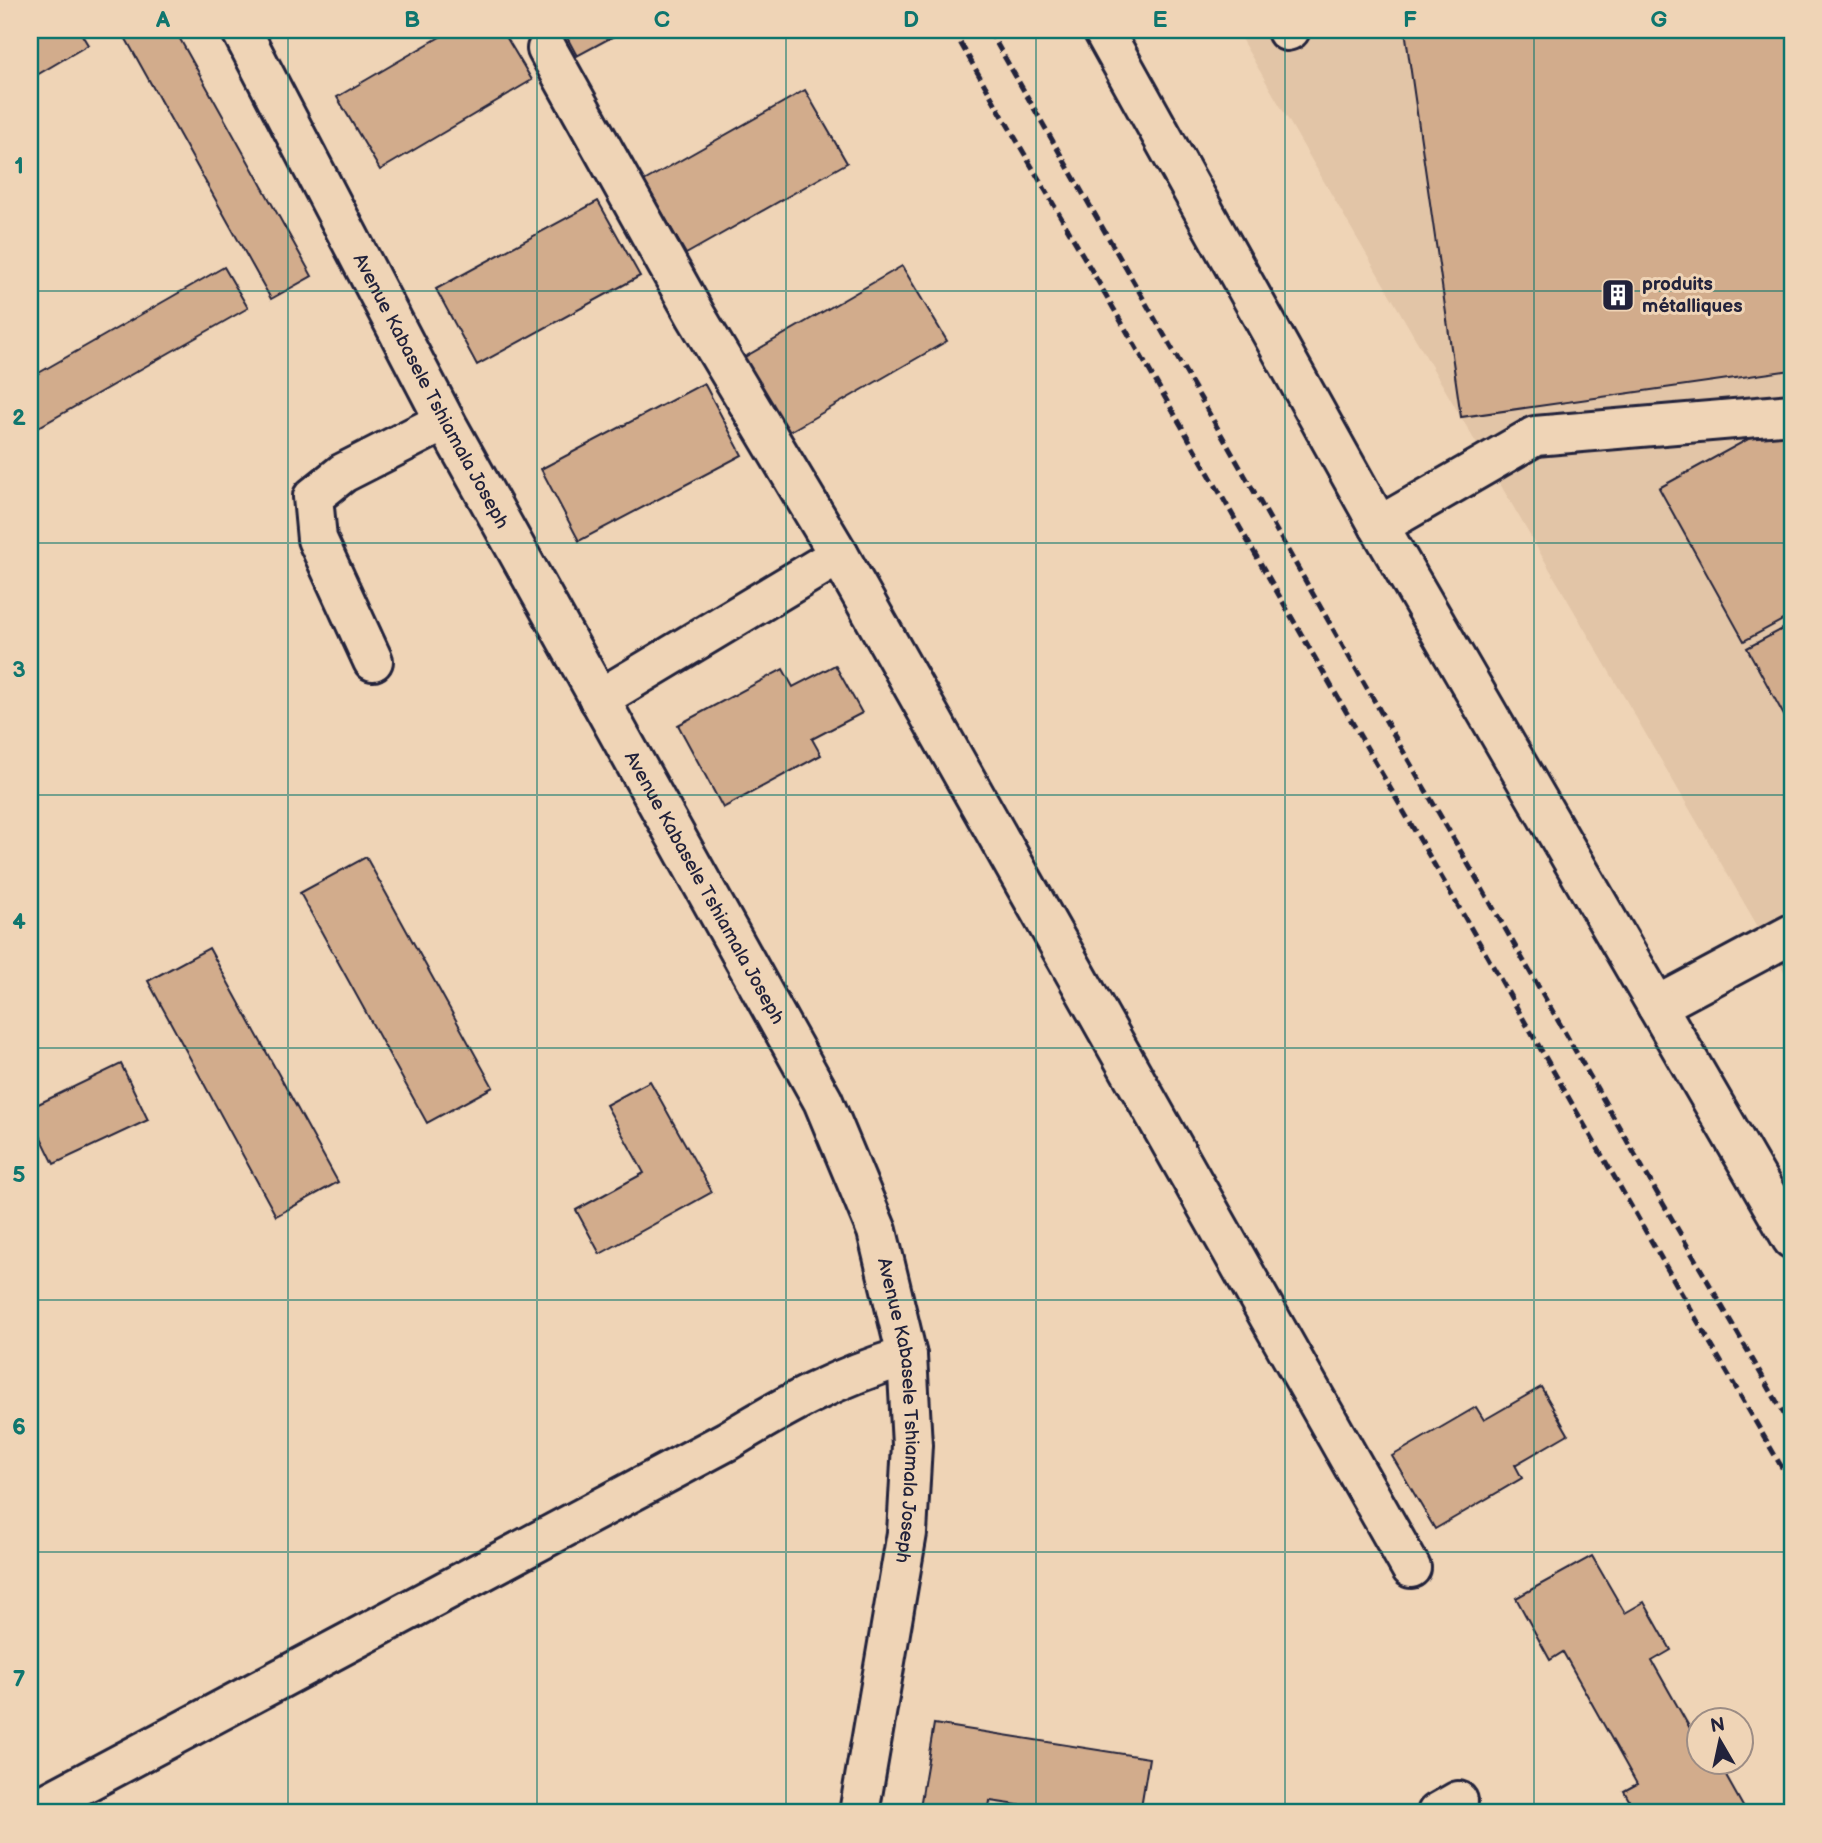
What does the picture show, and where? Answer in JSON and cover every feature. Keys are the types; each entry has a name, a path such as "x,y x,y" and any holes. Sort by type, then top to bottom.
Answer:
{"main road":[{"name":"Avenue Kabasele Tshiamala Joseph","path":"241,30 445,421 823,1101 877,1231 907,1356 912,1445 907,1533 859,1813"},
{"path":"1103,30 1379,526 1792,1239"},
{"path":"547,49 696,316 839,555 1411,1568"},
{"path":"1379,526 1535,436 1792,414"},
{"path":"373,661 317,539 313,497 343,473 445,421"},
{"path":"599,699 839,555"},
{"path":"1657,1006 1792,934"},
{"path":"30,1812 727,1441 797,1398 852,1373 907,1356"}],"shaded area":[{"path":"1236,30 1792,30 1792,985 1461,417"}],"building":[{"path":"30,30 79,30 88,45 30,79"},
{"path":"121,30 175,30 312,276 271,299"},
{"path":"452,30 502,30 532,80 380,170 337,97"},
{"path":"563,30 625,30 577,56"},
{"name":"produits métalliques","path":"1405,30 1792,30 1792,370 1461,417"},
{"path":"805,90 847,163 686,254 644,181"},
{"path":"598,201 640,276 477,365 436,289"},
{"path":"902,266 947,341 787,433 743,358"},
{"path":"224,267 248,308 30,432 30,378"},
{"path":"704,383 742,455 579,541 541,469"},
{"path":"1781,421 1792,441 1792,615 1744,641 1659,488"},
{"path":"1792,624 1792,730 1747,648"},
{"path":"835,665 862,713 812,739 821,755 723,808 678,725 783,669 793,687"},
{"path":"366,857 493,1087 427,1123 300,893"},
{"path":"209,948 338,1182 276,1216 148,981"},
{"path":"121,1064 148,1120 54,1164 30,1115 30,1108"},
{"path":"650,1081 712,1192 600,1254 576,1210 644,1173 606,1105"},
{"path":"1541,1387 1568,1434 1515,1465 1522,1478 1435,1529 1392,1456 1476,1407 1484,1420"},
{"path":"1592,1556 1625,1613 1644,1602 1671,1650 1652,1661 1686,1721 1686,1776 1726,1776 1745,1810 1738,1813 1636,1813 1624,1791 1637,1784 1563,1652 1550,1660 1516,1598"},
{"path":"934,1724 1149,1758 1140,1813 1051,1813 1051,1810 990,1801 988,1813 919,1813"}],"railway":[{"path":"953,30 1792,1485"},
{"path":"989,30 1792,1428"}],"place":[{"name":"produits métalliques","path":"1618,295"}]}
